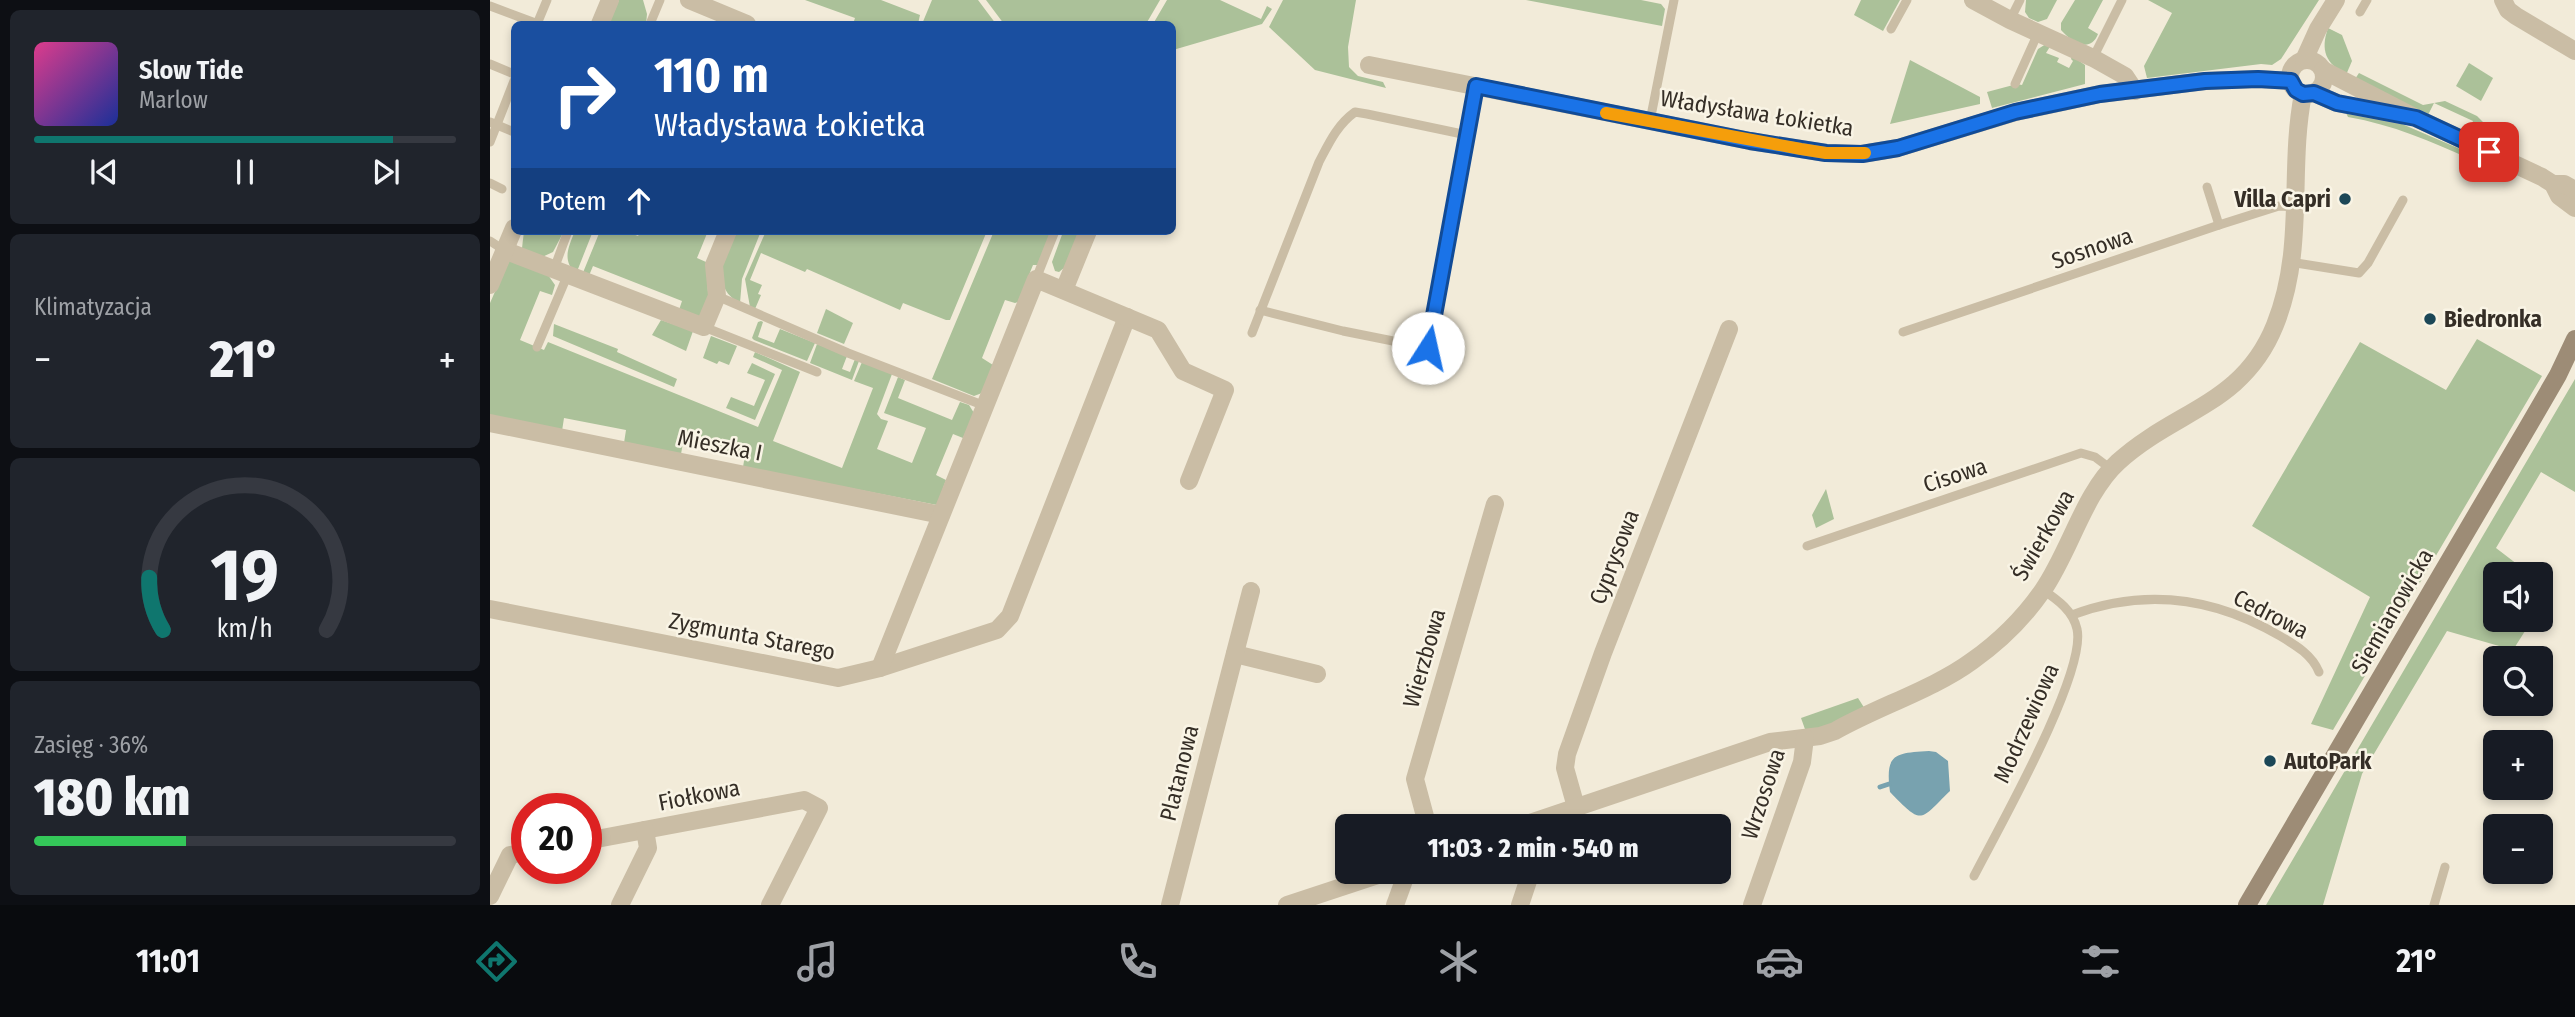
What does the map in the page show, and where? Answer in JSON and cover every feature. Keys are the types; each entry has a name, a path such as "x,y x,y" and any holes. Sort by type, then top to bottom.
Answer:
{"street":[{"path":"601,21 610,0"},
{"path":"689,0 740,21"},
{"path":"1973,0 2093,58 2125,76 2135,91"},
{"path":"2323,70 2324,81 2302,89 2290,74 2294,66 2304,60 2318,29 2336,0"},
{"path":"2503,0 2508,10 2516,16 2575,51"},
{"path":"2304,60 2317,62 2323,70 2553,184 2564,184 2575,190"},
{"name":"Władysława Łokietka","path":"1369,65 1826,153 1862,154 1898,148 2015,112 2100,94 2205,81 2258,79 2302,89 2337,103 2416,118"},
{"name":"Świerkowa","path":"1560,814 1770,742 1835,731 1972,662 2006,632 2043,590 2111,469 2148,438 2211,403 2243,375 2266,343 2275,325 2287,287 2296,207 2297,130 2302,89"},
{"path":"2553,184 2560,196 2575,208"},
{"path":"490,285 497,246 511,231"},
{"path":"497,246 704,327 717,296 714,265 726,235"},
{"path":"1064,290 1086,235"},
{"path":"880,668 1036,279 1158,330 1183,371 1224,390 1189,481"},
{"name":"Zygmunta Starego","path":"490,610 838,678 880,668 997,630 1010,617 1127,317"},
{"name":"Cyprysowa","path":"1576,807 1565,768 1567,754 1608,640 1729,328"},
{"name":"Siemianowicka","path":"2247,905 2558,376 2575,339"},
{"name":"Mieszka I","path":"490,423 941,515"},
{"name":"Wierzbowa","path":"1424,814 1415,779 1494,504"},
{"name":"Platanowa","path":"1170,905 1251,591"},
{"path":"1235,654 1317,674"},
{"name":"Wrzosowa","path":"1752,905 1801,762 1805,738"},
{"name":"Fiołkowa","path":"602,838 804,800 819,807 770,905"},
{"path":"620,905 648,848 645,830"},
{"path":"490,896 511,855"},
{"path":"1287,905 1351,884"},
{"path":"1395,905 1403,884"},
{"path":"1520,905 1527,884"}],"lane":[{"path":"538,21 547,0"},
{"path":"651,21 660,0"},
{"path":"1650,121 1674,0"},
{"path":"1891,29 1907,0"},
{"path":"2010,20 2020,0"},
{"path":"2093,58 2122,0"},
{"path":"2360,12 2367,0"},
{"path":"490,6 529,21"},
{"path":"2015,84 2038,33"},
{"path":"490,64 511,73"},
{"path":"490,142 493,124 511,86"},
{"path":"1260,310 1343,331 1428,348 1476,86"},
{"path":"1252,333 1320,162 1344,120 1354,112 1467,135"},
{"path":"493,124 511,131"},
{"path":"490,183 502,189"},
{"path":"2207,187 2219,225"},
{"path":"2290,262 2359,273 2368,263 2403,200"},
{"name":"Sosnowa","path":"1903,332 2219,225 2279,206 2296,207"},
{"path":"537,347 561,272 567,235"},
{"path":"1036,279 1053,235"},
{"path":"717,296 848,354 985,406"},
{"path":"704,327 817,372"},
{"name":"Cisowa","path":"1807,546 2081,453 2095,457 2111,469"},
{"path":"2043,590 2072,615"},
{"name":"Cedrowa","path":"2072,615 2099,605 2132,600 2170,600 2212,607 2245,618 2278,635 2308,655 2319,672"},
{"name":"Modrzewiowa","path":"1974,876 2044,740 2071,674 2078,631 2072,615"},
{"path":"2434,905 2445,867"}],"green space":[{"path":"619,0 643,0 646,21 610,21"},
{"path":"805,0 881,0 920,15 919,21 854,21 855,18"},
{"path":"932,0 978,0 994,21 923,21"},
{"path":"986,0 1160,0 1148,21 1002,21"},
{"path":"1167,0 1220,0 1261,19 1267,6 1272,9 1262,24 1176,49 1176,21 1155,21"},
{"path":"1283,0 1356,0 1348,47 1349,67 1358,76 1383,82 1386,88 1315,70 1269,27"},
{"path":"1526,0 1641,0 1661,4 1665,9 1662,26"},
{"path":"1861,0 1900,0 1883,31 1854,15"},
{"path":"2026,0 2057,0 2047,19 2038,22 2029,18 2025,12"},
{"path":"2075,0 2103,0 2088,28 2098,34 2090,44 2075,42 2061,30 2061,23"},
{"path":"2148,0 2319,0 2281,59 2272,65 2261,64 2147,78 2144,66 2172,13"},
{"path":"2328,28 2342,35 2352,61 2346,75 2326,56"},
{"path":"2046,44 2051,45 2046,53 2059,58 2057,62 2069,68 2073,61 2072,56 2085,65 2085,84 1992,108 1987,92 2022,85 2038,49"},
{"path":"1910,60 1980,97 1980,104 1890,124"},
{"path":"2469,63 2493,78 2481,101 2456,86"},
{"path":"2359,73 2423,105 2434,103 2428,115 2355,79"},
{"path":"2445,101 2477,116 2490,129 2479,124 2473,135 2468,133 2473,121 2434,103"},
{"path":"2346,113 2402,124 2467,152 2472,160 2412,134 2348,117"},
{"path":"524,235 562,235 553,252 540,258 522,248"},
{"path":"574,235 591,235 576,274 569,264 569,248"},
{"path":"598,235 706,235 697,258 706,262 709,307 699,318 678,313 682,301 593,266 588,278 582,275"},
{"path":"731,235 759,235 742,279 740,303 725,289 722,280 723,260"},
{"path":"764,235 985,235 950,320 903,303 900,310 807,269 805,272 761,253 750,280 762,285 755,309 750,307 745,279"},
{"path":"992,235 1050,235 1038,265 1033,265 1018,302 1005,300 982,358 993,365 982,393 974,396 932,379"},
{"path":"1062,235 1077,235 1065,267 1059,272 1055,271 1052,262"},
{"path":"511,260 548,275 555,285 552,295 540,291 520,340 544,350 548,342 758,427 782,370 753,357 755,352 800,372 773,441 842,468 873,388 854,381 862,362 892,374 877,414 888,421 877,449 912,463 926,428 884,413 898,377 905,380 898,398 952,420 960,402 969,405 974,413 963,438 953,434 936,475 946,480 937,505 743,467 745,455 683,443 681,454 624,443 626,430 564,418 562,431 490,415 490,303"},
{"path":"826,309 853,323 844,344 817,333"},
{"path":"661,320 693,331 686,351 652,335"},
{"path":"758,322 763,322 758,337 774,343 780,329 815,343 807,361 754,340 752,338"},
{"path":"554,324 618,349 617,352 677,379 674,387 553,336"},
{"path":"711,336 737,346 729,365 719,361 717,364 703,358"},
{"path":"2477,339 2542,376 2333,730 2311,724 2370,597 2252,526 2360,342 2446,390"},
{"path":"817,344 847,356 842,369 850,372 855,359 859,361 852,380 810,363"},
{"path":"752,363 775,374 755,420 726,408 731,397 754,406 765,380 747,373"},
{"path":"2575,379 2575,492 2541,472 2496,548 2514,562 2483,562 2483,632 2524,632 2516,646 2499,646 2447,631 2362,774 2323,905 2266,905"},
{"path":"1826,489 1834,519 1816,528 1812,515"},
{"path":"1858,698 1865,709 1830,727 1806,732 1801,718"}],"water":[{"path":"1936,752 1948,761 1950,791 1932,809 1921,816 1915,815 1890,792 1889,770 1891,763 1900,755"}],"waterway":[{"path":"1880,787 1889,784"}],"slow traffic":[{"path":"1606,113 1826,153 1865,153"}],"place":[{"name":"Villa Capri","path":"2345,199"},
{"name":"Biedronka","path":"2430,319"},
{"name":"AutoPark","path":"2270,761"}],"route":[{"path":"1428,348 1476,86 1750,141 1826,153 1862,154 1898,148 2015,112 2100,94 2205,81 2291,81 2293,87 2303,94 2314,93 2337,103 2416,118 2489,152"}]}
